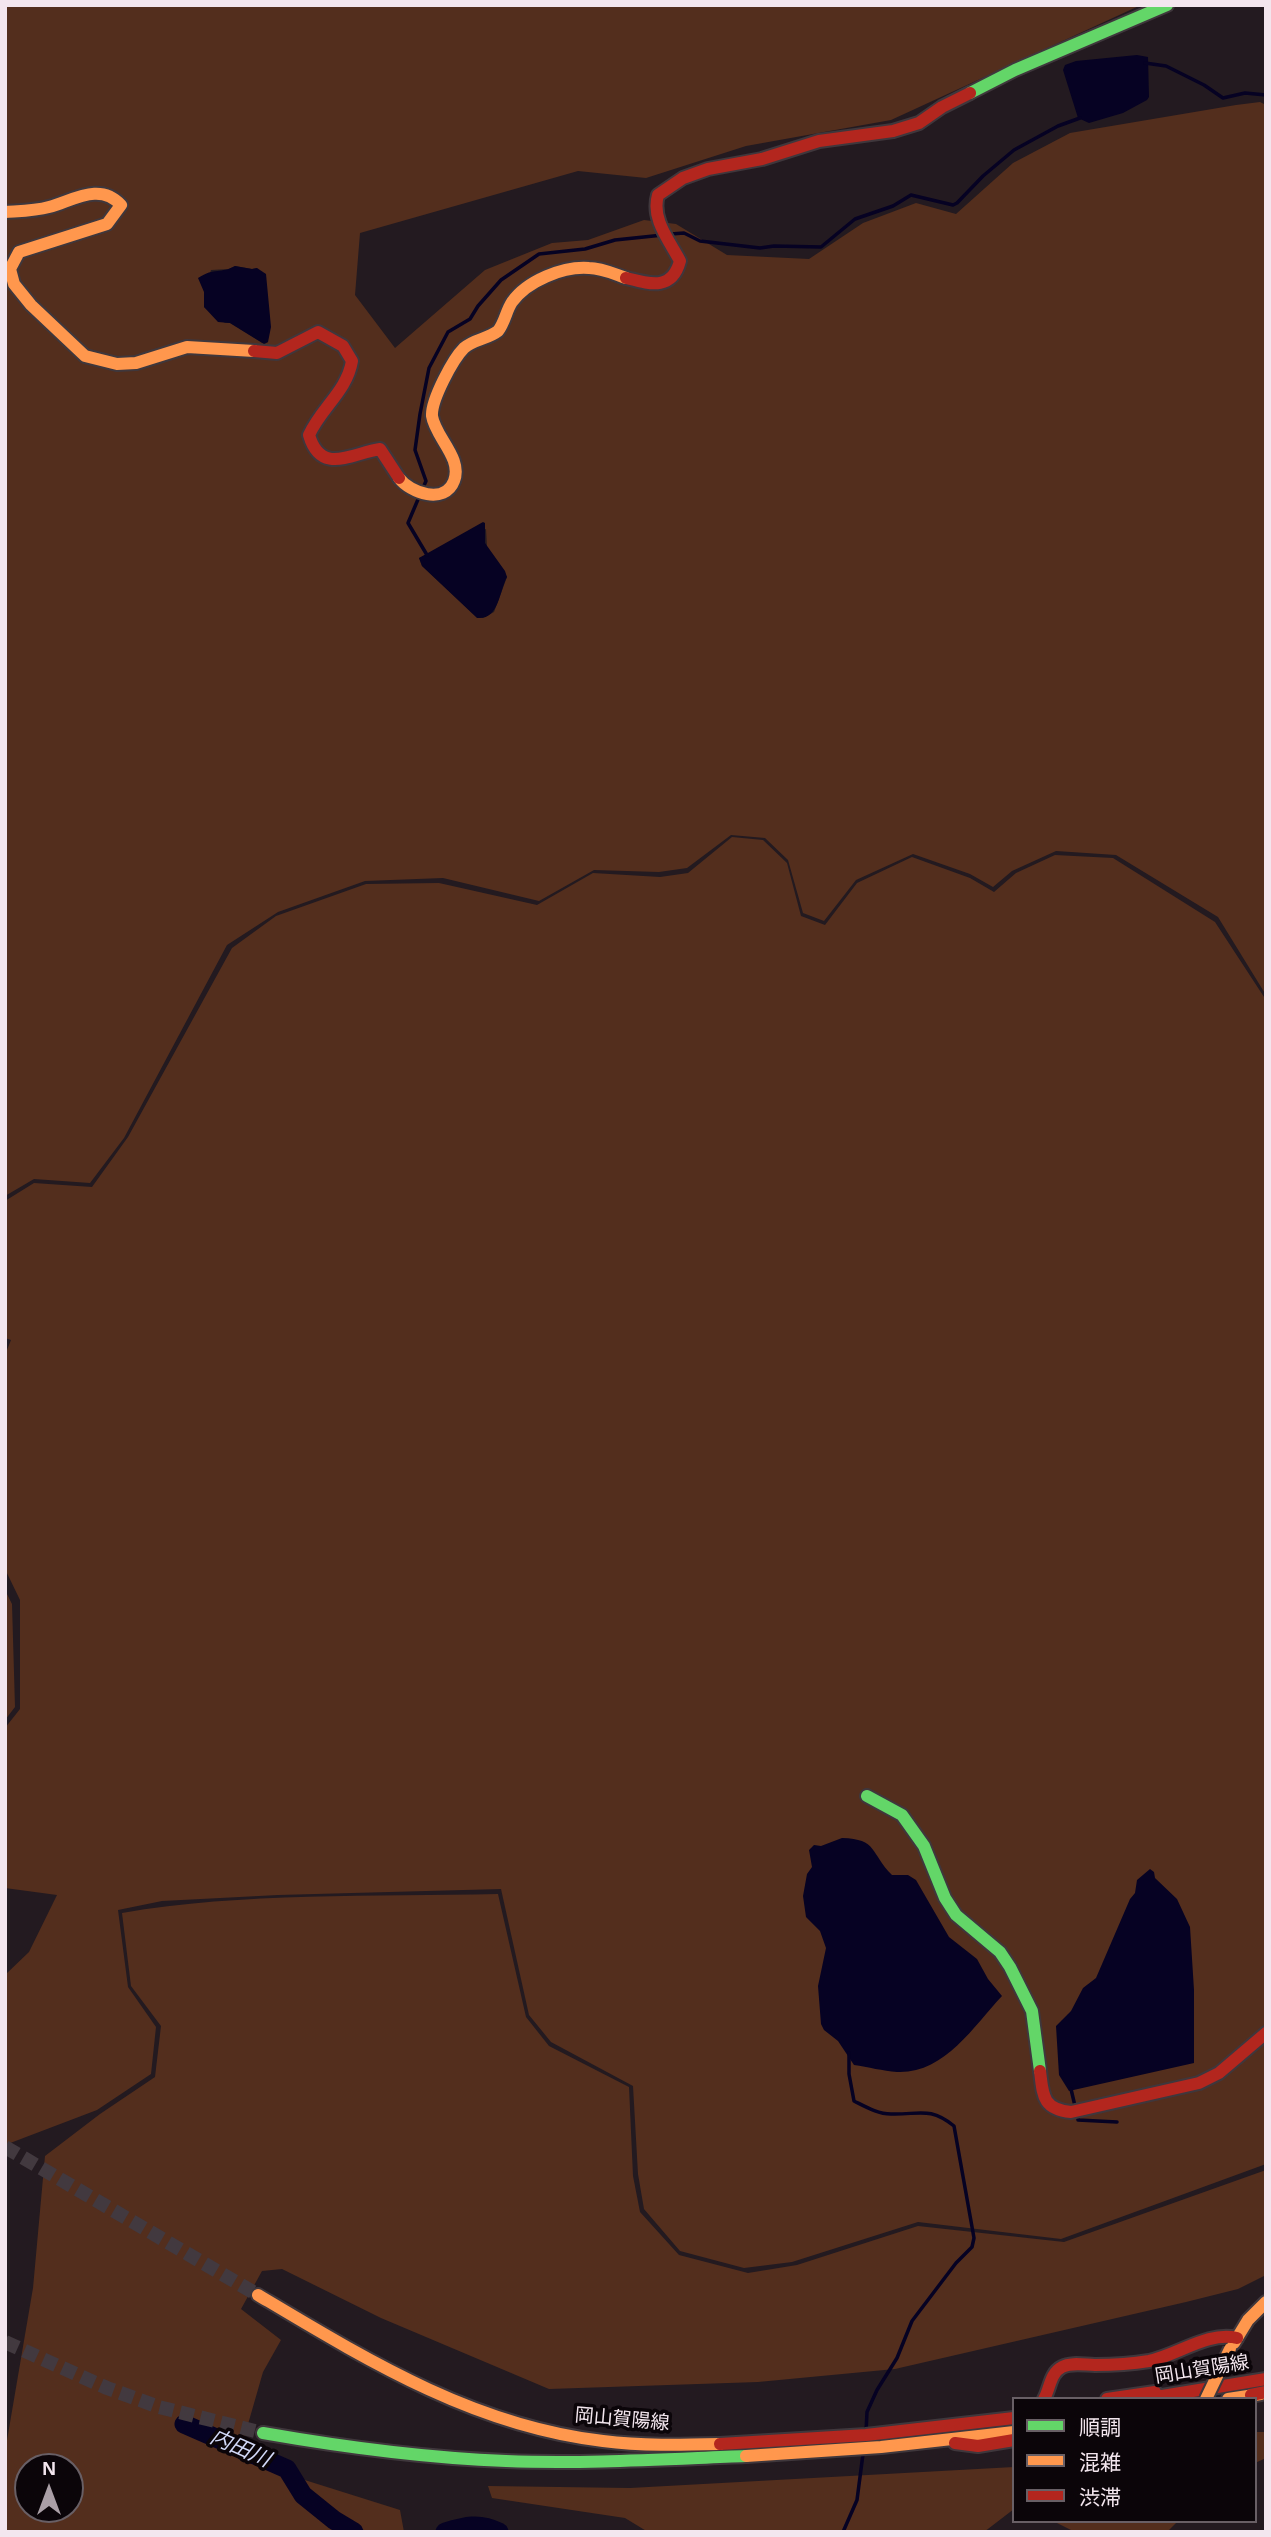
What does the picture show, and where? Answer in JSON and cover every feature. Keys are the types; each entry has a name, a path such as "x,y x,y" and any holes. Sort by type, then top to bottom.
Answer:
{"main road":[{"path":"5,212 49,207 85,194 106,194 117,199 121,205 107,224 19,252 11,263 10,278 22,295 85,356 117,365 136,363 187,347 277,354 318,332 326,335 350,353 353,369 348,380 318,417 310,442 314,449 330,459 380,449 407,488 422,493 444,492 455,477 454,462 433,423 432,414 461,350 500,330 516,296 524,288 548,277 592,267 644,283 658,284 667,281 680,269 680,261 656,216 655,206 658,195 683,178 719,167 762,159 819,141 893,131 919,123 942,107 1015,70 1167,5"},
{"path":"867,1796 902,1815 924,1846 945,1898 956,1915 1000,1952 1010,1967 1032,2011 1043,2096 1048,2105 1056,2111 1071,2112 1199,2083 1219,2073 1266,2033"},
{"name":"岡山賀陽線","path":"258,2295 402,2377 457,2403 519,2424 587,2439 654,2445 838,2438 1012,2418"},
{"path":"1207,2397 1233,2344 1248,2320 1266,2302"},
{"path":"1051,2395 1051,2376 1057,2368 1067,2365 1143,2363 1176,2354 1227,2334 1233,2344"},
{"path":"1259,2384 1266,2393"},
{"name":"岡山賀陽線","path":"1157,2397 1259,2384"},
{"name":"岡山賀陽線","path":"1232,2397 1259,2384"},
{"path":"1119,2397 1170,2390 1182,2393"},
{"path":"958,2426 1012,2412"},
{"name":"岡山賀陽線","path":"263,2433 342,2447 417,2456 508,2462 727,2458 883,2447 1012,2432"},
{"path":"948,2441 978,2446 1012,2440"}],"shaded area":[{"path":"5,5 1141,5 891,120 746,146 646,178 578,171 360,233 355,295 395,348 485,270 552,243 588,240 644,220 676,224 727,255 809,259 863,223 916,203 956,214 1013,163 1070,133 1236,105 1260,102 1266,105 1266,995 1218,917 1116,855 1056,851 1012,871 993,887 970,874 913,854 856,880 824,921 803,913 788,860 765,838 731,835 687,868 659,872 594,870 539,901 443,878 365,881 278,912 227,945 124,1138 90,1183 34,1179 5,1196","holes":["235,266 257,268 268,342 264,344 230,323 225,323 204,307 204,292 211,270","486,529 487,547 507,577 494,612 483,618 477,617 422,566 419,558"]},
{"path":"732,837 763,840 787,863 801,916 825,925 857,883 912,857 970,878 994,892 1016,873 1055,855 1113,858 1215,922 1266,1000 1266,2164 1061,2239 918,2222 792,2262 744,2268 680,2251 644,2209 638,2174 633,2086 551,2042 529,2015 501,1889 162,1901 118,1910 128,1987 156,2027 151,2074 97,2110 5,2145 5,1975 29,1952 57,1895 5,1888 5,1728 20,1709 20,1600 5,1569 5,1355 11,1340 5,1338 5,1201 34,1183 92,1187 128,1137 232,948 276,916 366,884 439,883 537,905 593,873 660,877 688,873"},
{"path":"5,1590 12,1604 15,1707 5,1720"},
{"path":"498,1894 526,2017 549,2046 629,2087 633,2176 640,2212 679,2255 748,2273 797,2265 918,2226 1064,2242 1266,2170 1266,2275 1238,2289 895,2369 758,2382 549,2389 381,2318 282,2269 262,2271 241,2309 281,2340 263,2372 238,2459 400,2510 404,2532 5,2532 5,2452 33,2288 45,2156 155,2077 161,2026 131,1986 122,1913 214,1902"},
{"path":"1257,2432 1266,2432 1266,2458 1257,2462"},
{"path":"1012,2467 1012,2511 984,2532 648,2532 625,2518 492,2498 488,2486 630,2488"},
{"path":"1057,2523 1176,2523 1167,2532 1075,2532"}],"water":[{"path":"1137,55 1148,57 1147,100 1123,113 1089,123 1078,118 1063,70 1065,65 1076,61"},
{"path":"235,266 257,268 266,274 271,327 268,342 264,344 230,323 218,322 204,307 204,292 198,278"},
{"path":"483,522 485,543 507,577 494,610 490,615 477,618 422,566 419,558"},
{"path":"842,1838 868,1844 892,1875 908,1875 916,1880 949,1937 977,1959 1002,1996 956,2046 943,2057 914,2071 897,2072 854,2065 838,2041 824,2030 821,2024 818,1986 826,1948 820,1931 806,1917 803,1896 807,1874 812,1867 809,1850 814,1845 821,1846"},
{"path":"1150,1869 1155,1878 1177,1899 1190,1927 1194,1990 1194,2063 1069,2091 1059,2075 1056,2026 1071,2011 1083,1988 1096,1978 1135,1893 1137,1880"}],"waterway":[{"path":"1145,63 1166,66 1223,98 1245,93 1266,95"},
{"path":"671,234 684,233 700,241 760,248 821,247 855,219 893,206 911,195 953,205 1014,150 1058,126 1080,118"},
{"path":"422,490 426,481 415,450 420,414 429,368 448,332 470,319 501,280 539,254 585,249 615,240 663,235"},
{"path":"419,497 408,523 427,555"},
{"path":"849,2053 849,2074 854,2101 886,2114 930,2114 954,2126 974,2238 972,2247 956,2263 912,2321 897,2358 867,2412 866,2432"},
{"path":"1071,2089 1075,2106"},
{"path":"1078,2118 1117,2122"},
{"name":"内田川","path":"184,2424 287,2469 303,2495 354,2532"},
{"path":"843,2532 857,2500 863,2454"},
{"name":"内田川","path":"445,2532 472,2526 499,2532"}],"tunnel":[{"path":"5,2147 258,2295"},
{"path":"5,2342 107,2388 159,2407 263,2433"}],"traffic: fast":[{"path":"970,93 1015,70 1167,5"},
{"path":"867,1796 902,1815 924,1846 945,1898 956,1915 1000,1952 1010,1967 1032,2011 1040,2071"},
{"path":"263,2433 384,2451 506,2461 596,2462 746,2456"}],"traffic: slow":[{"path":"5,212 44,208 96,194 113,198 121,205 107,224 19,252 10,269 14,284 31,305 85,356 117,364 136,363 187,347 254,351"},
{"path":"399,478 411,488 427,494 436,495 450,488 456,472 455,464 434,424 432,416 435,400 459,353 468,345 498,331 510,305 519,294 546,276 579,268 594,268 626,278"},
{"path":"258,2295 381,2366 423,2387 510,2421 556,2433 618,2443 720,2444"},
{"path":"1234,2343 1248,2320 1266,2302"},
{"path":"1207,2397 1230,2349"},
{"path":"1241,2397 1261,2394"},
{"path":"746,2456 881,2447 1012,2432"}],"traffic: jam":[{"path":"626,278 659,283 672,277 676,271 680,261 662,229 656,204 658,195 683,178 708,169 762,159 819,141 893,131 919,123 942,107 970,93"},
{"path":"254,351 277,353 318,332 343,346 352,361 349,372 309,435 314,448 329,459 380,449 399,478"},
{"path":"1040,2071 1043,2094 1049,2104 1071,2112 1199,2083 1219,2073 1266,2033"},
{"path":"1045,2397 1055,2373 1066,2365 1115,2365 1149,2361 1215,2338 1237,2338"},
{"path":"1156,2397 1266,2379"},
{"path":"1121,2397 1155,2392"},
{"path":"1251,2395 1266,2392"},
{"path":"720,2444 866,2435 1012,2418"},
{"path":"955,2443 978,2446 1012,2440"}]}
